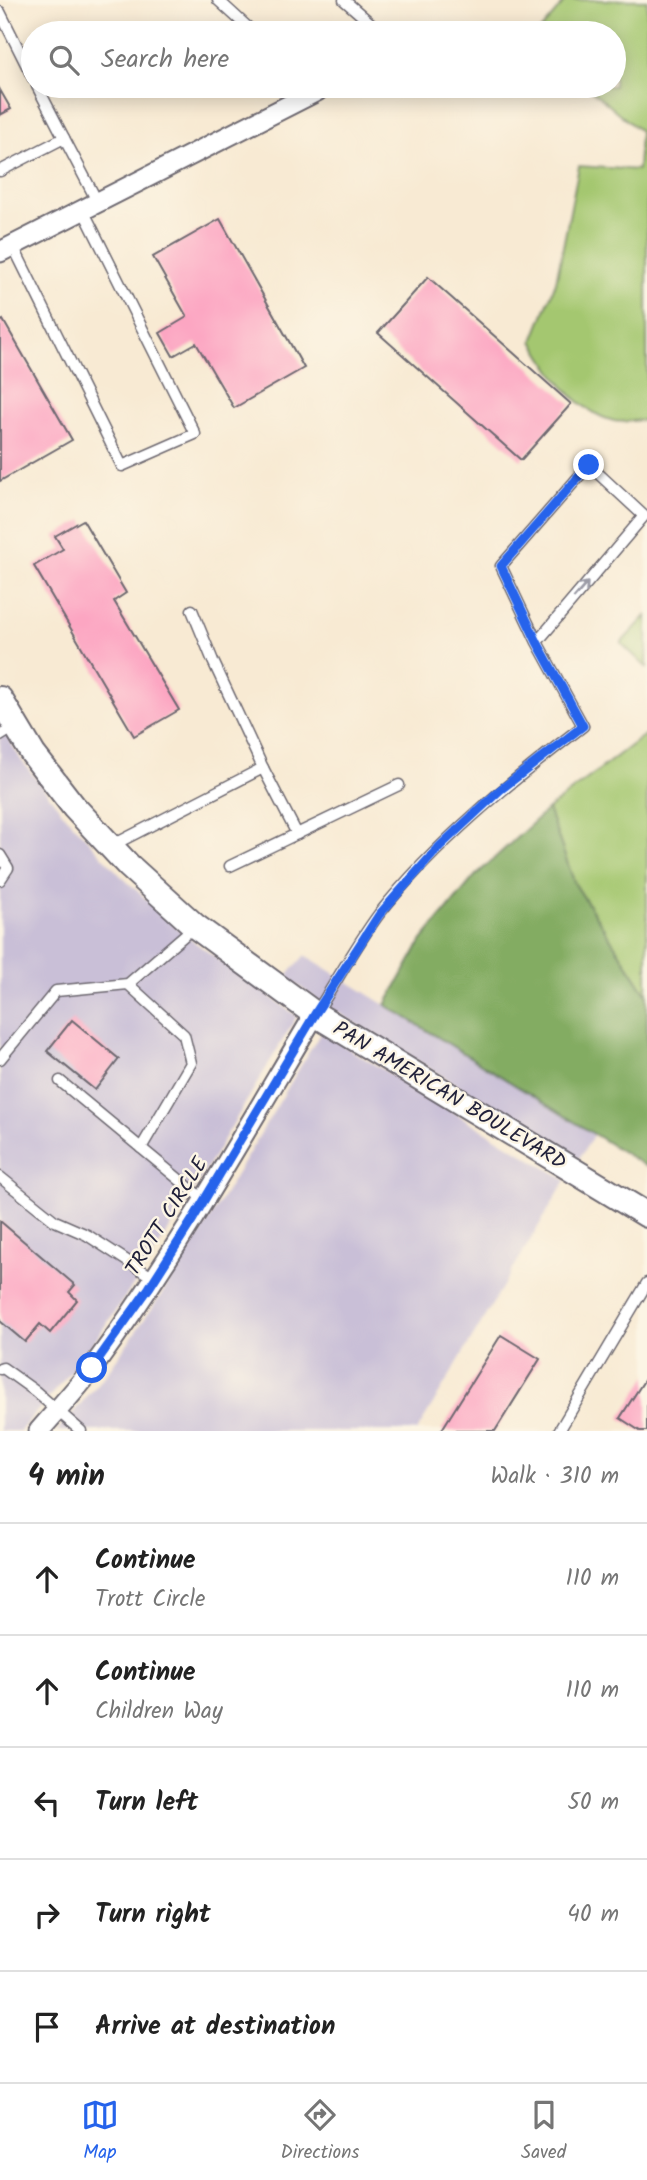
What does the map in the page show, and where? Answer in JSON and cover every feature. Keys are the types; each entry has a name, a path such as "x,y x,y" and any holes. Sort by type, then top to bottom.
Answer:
{"street":[{"path":"6,249 299,98"},
{"name":"PAN AMERICAN BOULEVARD","path":"0,699 8,731 33,754 74,807 129,866 195,926 315,1014 647,1215"},
{"name":"TROTT CIRCLE","path":"39,1431 92,1368 155,1279 315,1014"}],"lane":[{"path":"218,0 241,21"},
{"path":"344,0 369,21"},
{"path":"0,12 21,54"},
{"path":"6,249 122,466 195,434 91,207 64,138 43,98"},
{"path":"0,171 64,138"},
{"path":"315,1014 379,915 440,846 500,790 583,726 537,642 501,566 589,465 644,516 537,642"},
{"path":"192,610 263,768 297,834"},
{"path":"110,846 263,768"},
{"path":"230,866 399,785"},
{"path":"0,855 8,868 0,880"},
{"path":"0,1059 56,991 128,984 195,926"},
{"path":"128,984 184,1035 191,1063 141,1148"},
{"path":"60,1081 204,1200"},
{"path":"0,1177 55,1221 87,1236 155,1279"},
{"path":"559,1431 647,1283"},
{"path":"0,1369 3,1368 35,1391 81,1431"}],"shaded area":[{"path":"0,724 21,760 64,814 120,875 186,936 297,1016 182,1210 137,1280 81,1360 20,1431 0,1431"},
{"path":"305,955 594,1134 579,1159 322,1003 286,977"},
{"path":"321,1032 566,1180 417,1431 57,1431 104,1377 160,1297 205,1227"}],"green space":[{"path":"566,0 647,0 647,420 614,421 588,409 576,400 557,378 533,341 556,282 579,166 638,170 640,131 600,98 626,98 626,21 548,21"},
{"path":"647,615 647,668 621,643"},
{"path":"647,733 647,995 575,884 548,809"},
{"path":"548,809 575,884 647,995 647,1167 386,1005 422,940 475,876"}],"building":[{"path":"0,90 11,109 0,115"},
{"path":"220,219 304,368 234,408 196,343 173,356 160,333 187,317 153,257"},
{"path":"428,277 571,404 521,460 378,333"},
{"path":"3,320 72,440 0,481 0,322"},
{"path":"83,520 126,593 114,601 179,710 134,736 34,566 63,549 55,536"},
{"path":"72,1020 119,1059 95,1090 47,1051"},
{"path":"0,1221 75,1285 69,1292 77,1300 50,1333 40,1324 25,1342 0,1321"},
{"path":"501,1335 540,1359 495,1431 441,1431"},
{"path":"647,1376 647,1431 640,1431 620,1418"}],"route":[{"path":"92,1368 149,1288 193,1219 315,1014 379,915 440,846 500,790 583,726 537,642 501,566 589,465"}]}
